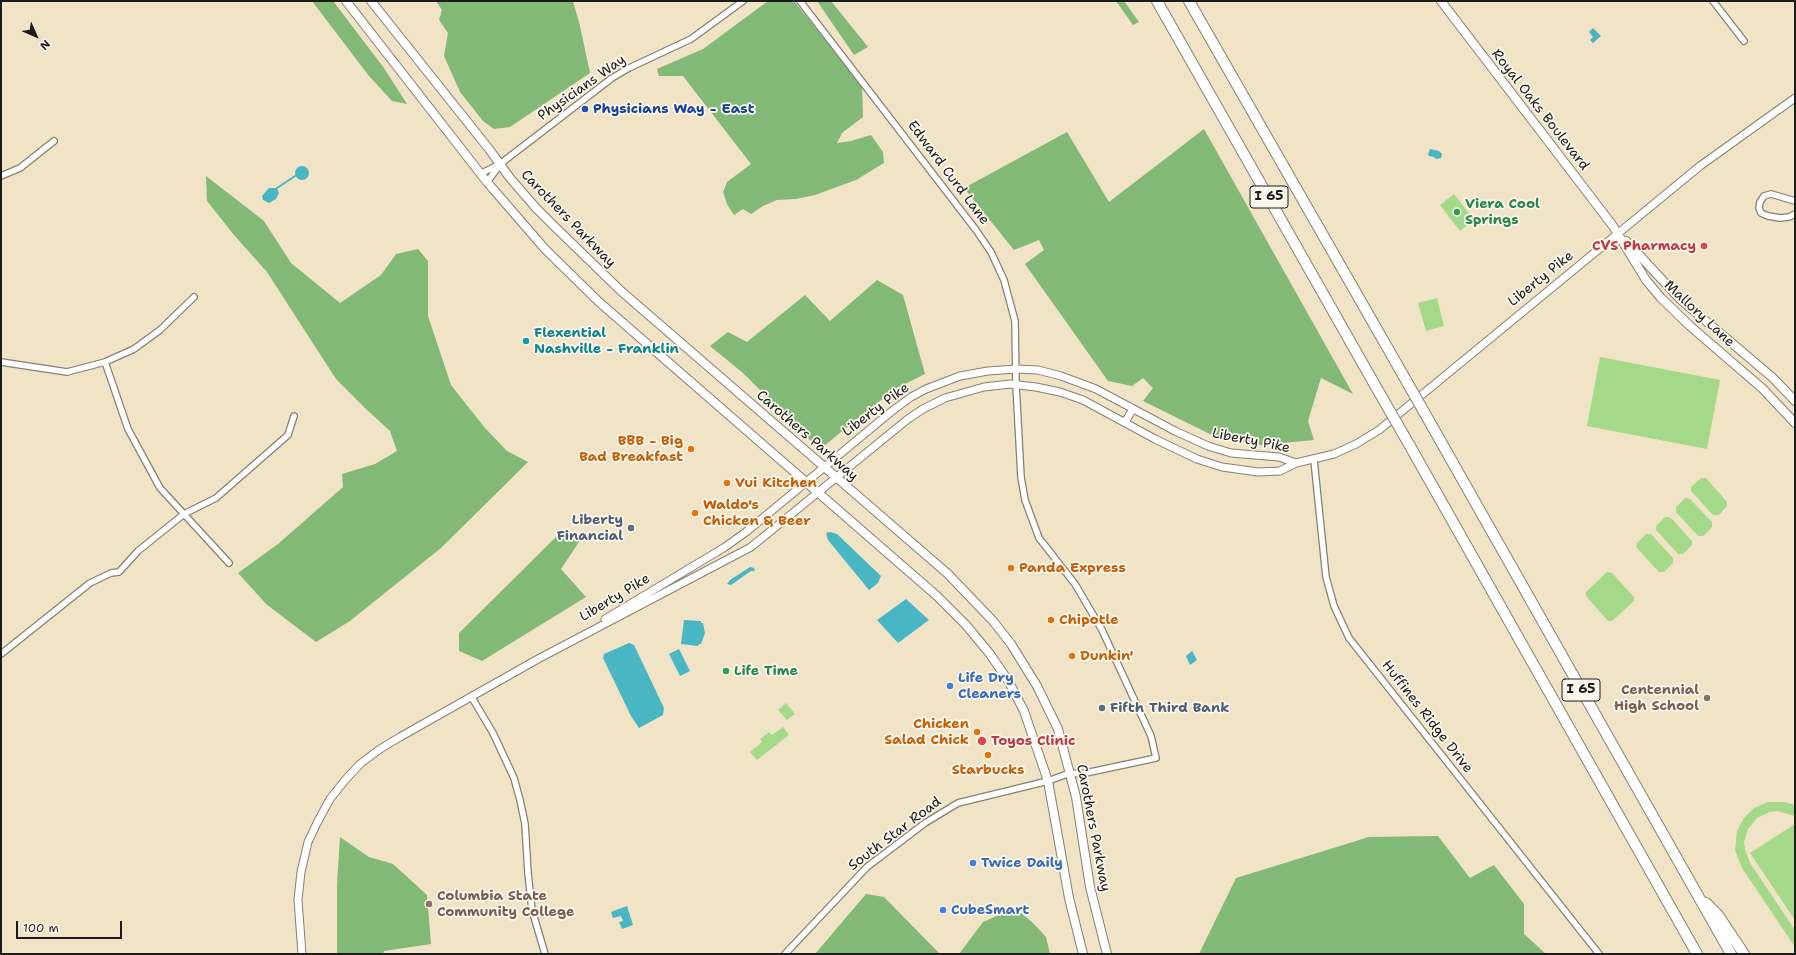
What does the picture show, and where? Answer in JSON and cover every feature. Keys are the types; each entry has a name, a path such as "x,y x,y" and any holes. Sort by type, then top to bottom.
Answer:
{"highway":[{"name":"I 65","path":"1158,1 1697,954"},
{"name":"I 65","path":"1189,1 1731,954"},
{"path":"1697,895 1718,915 1744,954"},
{"path":"1690,943 1694,954"}],"main road":[{"path":"346,1 486,182 545,249 573,278 937,596 966,625 990,654 1009,682 1024,711 1048,781 1069,898 1082,954"},
{"name":"Carothers Parkway","path":"371,1 536,208 621,291 948,574 993,621 1011,644 1037,686 1058,729 1076,797 1090,887 1107,954"},
{"name":"Royal Oaks Boulevard","path":"1441,1 1618,234"},
{"name":"Mallory Lane","path":"1618,234 1680,299 1773,378 1795,401"},
{"name":"Mallory Lane","path":"1618,234 1646,280 1666,304 1762,389 1795,423"}],"street":[{"name":"Physicians Way","path":"480,174 500,164 612,78 629,68 691,39 743,1"},
{"name":"Edward Curd Lane","path":"800,1 976,230 991,252 1009,294 1015,321 1017,369 1016,385 1021,476 1025,500 1031,521 1039,538 1074,584 1102,630 1151,736 1156,758"},
{"path":"1712,1 1744,41"},
{"name":"Liberty Pike","path":"302,954 298,900 301,872 308,842 330,799 360,764 380,749 471,696 751,547 908,419 923,409 965,391 984,387 1016,385 1060,392 1083,400 1197,459 1222,467 1258,472 1280,471 1296,463 1314,460 1345,449 1379,430 1700,166 1795,98"},
{"path":"1,176 20,168 54,140"},
{"name":"Physicians Way","path":"486,182 500,164"},
{"path":"1795,201 1771,194 1764,196 1760,202 1759,208 1761,213 1780,218 1790,217 1795,214"},
{"path":"1,362 67,372 105,362 134,349 160,330 194,297"},
{"path":"105,362 128,429 160,488 229,563"},
{"name":"Liberty Pike","path":"538,659 725,547 746,532 892,411 926,388 960,376 988,371 1017,369 1038,370 1079,381 1192,440 1208,446 1231,453 1279,457 1296,463"},
{"path":"1125,422 1133,408"},
{"path":"1,654 90,583 112,573 119,572 138,551 184,514 216,498 288,435 294,416"},
{"name":"Huffines Ridge Drive","path":"1314,460 1326,577 1334,606 1349,638 1599,954"},
{"path":"471,696 493,733 514,778 525,824 532,910 545,954"},
{"name":"South Star Road","path":"784,954 860,874 925,823 958,803 1048,781 1070,773 1081,774 1156,758"}],"green space":[{"path":"312,1 333,1 384,68 407,104 392,101 369,76"},
{"path":"436,1 573,1 590,73 510,127 494,129 483,121 460,92 444,56 448,33 439,20 442,10"},
{"path":"768,1 794,1 862,86 863,117 842,133 837,143 851,141 871,135 883,152 884,163 856,180 815,195 796,199 777,200 763,206 751,214 743,209 734,215 727,204 723,192 727,182 751,164 683,76 659,76 657,69 703,49"},
{"path":"817,1 831,1 868,47 854,55"},
{"path":"1116,1 1124,1 1139,22 1133,25"},
{"path":"1204,129 1353,394 1321,378 1308,421 1314,440 1261,445 1218,438 1143,401 1153,388 1143,378 1132,386 1108,381 1025,264 1044,250 1039,240 1014,250 964,188 1067,132 1109,202"},
{"path":"206,176 264,221 291,263 340,303 381,275 396,254 418,249 428,261 428,316 451,385 485,428 507,451 528,462 441,548 350,621 316,642 266,604 238,573 278,544 343,487 342,474 375,464 397,451 390,431 336,379 267,272 234,235 207,201"},
{"name":"Viera Cool Springs","path":"1454,194 1474,220 1460,231 1440,205"},
{"path":"877,280 903,295 925,374 897,388 824,446 814,444 743,373 710,346 728,332 747,342 805,295 830,321"},
{"path":"1437,298 1444,326 1426,331 1418,303"},
{"path":"1600,357 1720,380 1707,449 1587,426"},
{"path":"1701,478 1706,478 1727,502 1727,506 1719,515 1713,515 1691,491 1691,487"},
{"path":"1685,498 1690,499 1712,522 1712,527 1703,536 1698,536 1676,512 1676,507"},
{"path":"1665,517 1670,517 1692,541 1692,545 1683,554 1678,554 1656,530 1656,526"},
{"path":"564,529 581,539 561,569 586,597 482,661 459,651 459,633"},
{"path":"1646,534 1651,534 1673,558 1673,563 1664,572 1659,572 1636,547 1637,543"},
{"path":"1607,572 1612,573 1634,597 1634,601 1612,621 1608,621 1586,596 1586,592"},
{"path":"786,703 795,714 787,720 778,710"},
{"path":"783,727 789,735 757,760 750,752 762,742 760,739 769,732 772,735"},
{"path":"1768,802 1784,802 1795,805 1795,816 1777,811 1770,812 1757,818 1748,829 1744,842 1745,849 1750,863 1795,930 1795,947 1742,868 1735,850 1737,831 1744,818 1754,808"},
{"path":"1795,824 1795,920 1750,853"},
{"path":"1438,836 1470,878 1494,865 1524,904 1524,934 1546,954 1199,954 1236,878 1369,837"},
{"path":"340,837 369,857 393,864 427,895 431,944 384,951 383,954 337,954 337,885"},
{"path":"866,894 884,897 940,954 815,954"},
{"path":"1015,908 1033,923 1046,937 1050,954 959,954 983,922"}],"water":[{"path":"1593,28 1601,36 1593,43 1590,40 1593,37 1589,32"},
{"path":"1430,149 1439,151 1442,154 1441,158 1436,159 1429,156 1428,154"},
{"path":"299,166 305,166 309,170 309,176 305,180 299,180 295,176 295,170"},
{"path":"269,188 277,188 279,193 276,199 269,203 263,200 262,196"},
{"path":"830,532 837,534 881,576 878,583 869,590 828,540 826,533"},
{"path":"750,567 754,568 755,571 751,571 731,585 727,584 730,580"},
{"path":"906,599 929,620 898,643 877,620"},
{"path":"684,620 701,621 701,623 703,623 705,633 701,644 698,646 681,644"},
{"path":"629,643 634,645 664,708 663,715 639,728 631,716 603,658 604,654"},
{"path":"679,649 690,671 680,676 669,654"},
{"path":"1192,651 1197,660 1190,665 1186,656"},
{"path":"627,906 633,925 622,929 619,922 623,921 621,916 613,918 611,912"}],"waterway":[{"path":"277,188 295,176"}],"place":[{"name":"Physicians Way - East","path":"585,109"},
{"name":"Viera Cool Springs","path":"1457,212"},
{"name":"CVS Pharmacy","path":"1704,246"},
{"name":"Flexential Nashville - Franklin","path":"526,341"},
{"name":"BBB - Big Bad Breakfast","path":"691,449"},
{"name":"Vui Kitchen","path":"727,483"},
{"name":"Waldo's Chicken & Beer","path":"695,513"},
{"name":"Liberty Financial","path":"631,528"},
{"name":"Panda Express","path":"1011,568"},
{"name":"Chipotle","path":"1051,620"},
{"name":"Dunkin'","path":"1072,656"},
{"name":"Life Time","path":"726,671"},
{"name":"Life Dry Cleaners","path":"950,686"},
{"name":"Centennial High School","path":"1707,698"},
{"name":"Fifth Third Bank","path":"1102,708"},
{"name":"Chicken Salad Chick","path":"977,732"},
{"name":"Toyos Clinic","path":"982,741"},
{"name":"Starbucks","path":"988,755"},
{"name":"Twice Daily","path":"973,863"},
{"name":"Columbia State Community College","path":"429,904"},
{"name":"CubeSmart","path":"943,910"}]}
